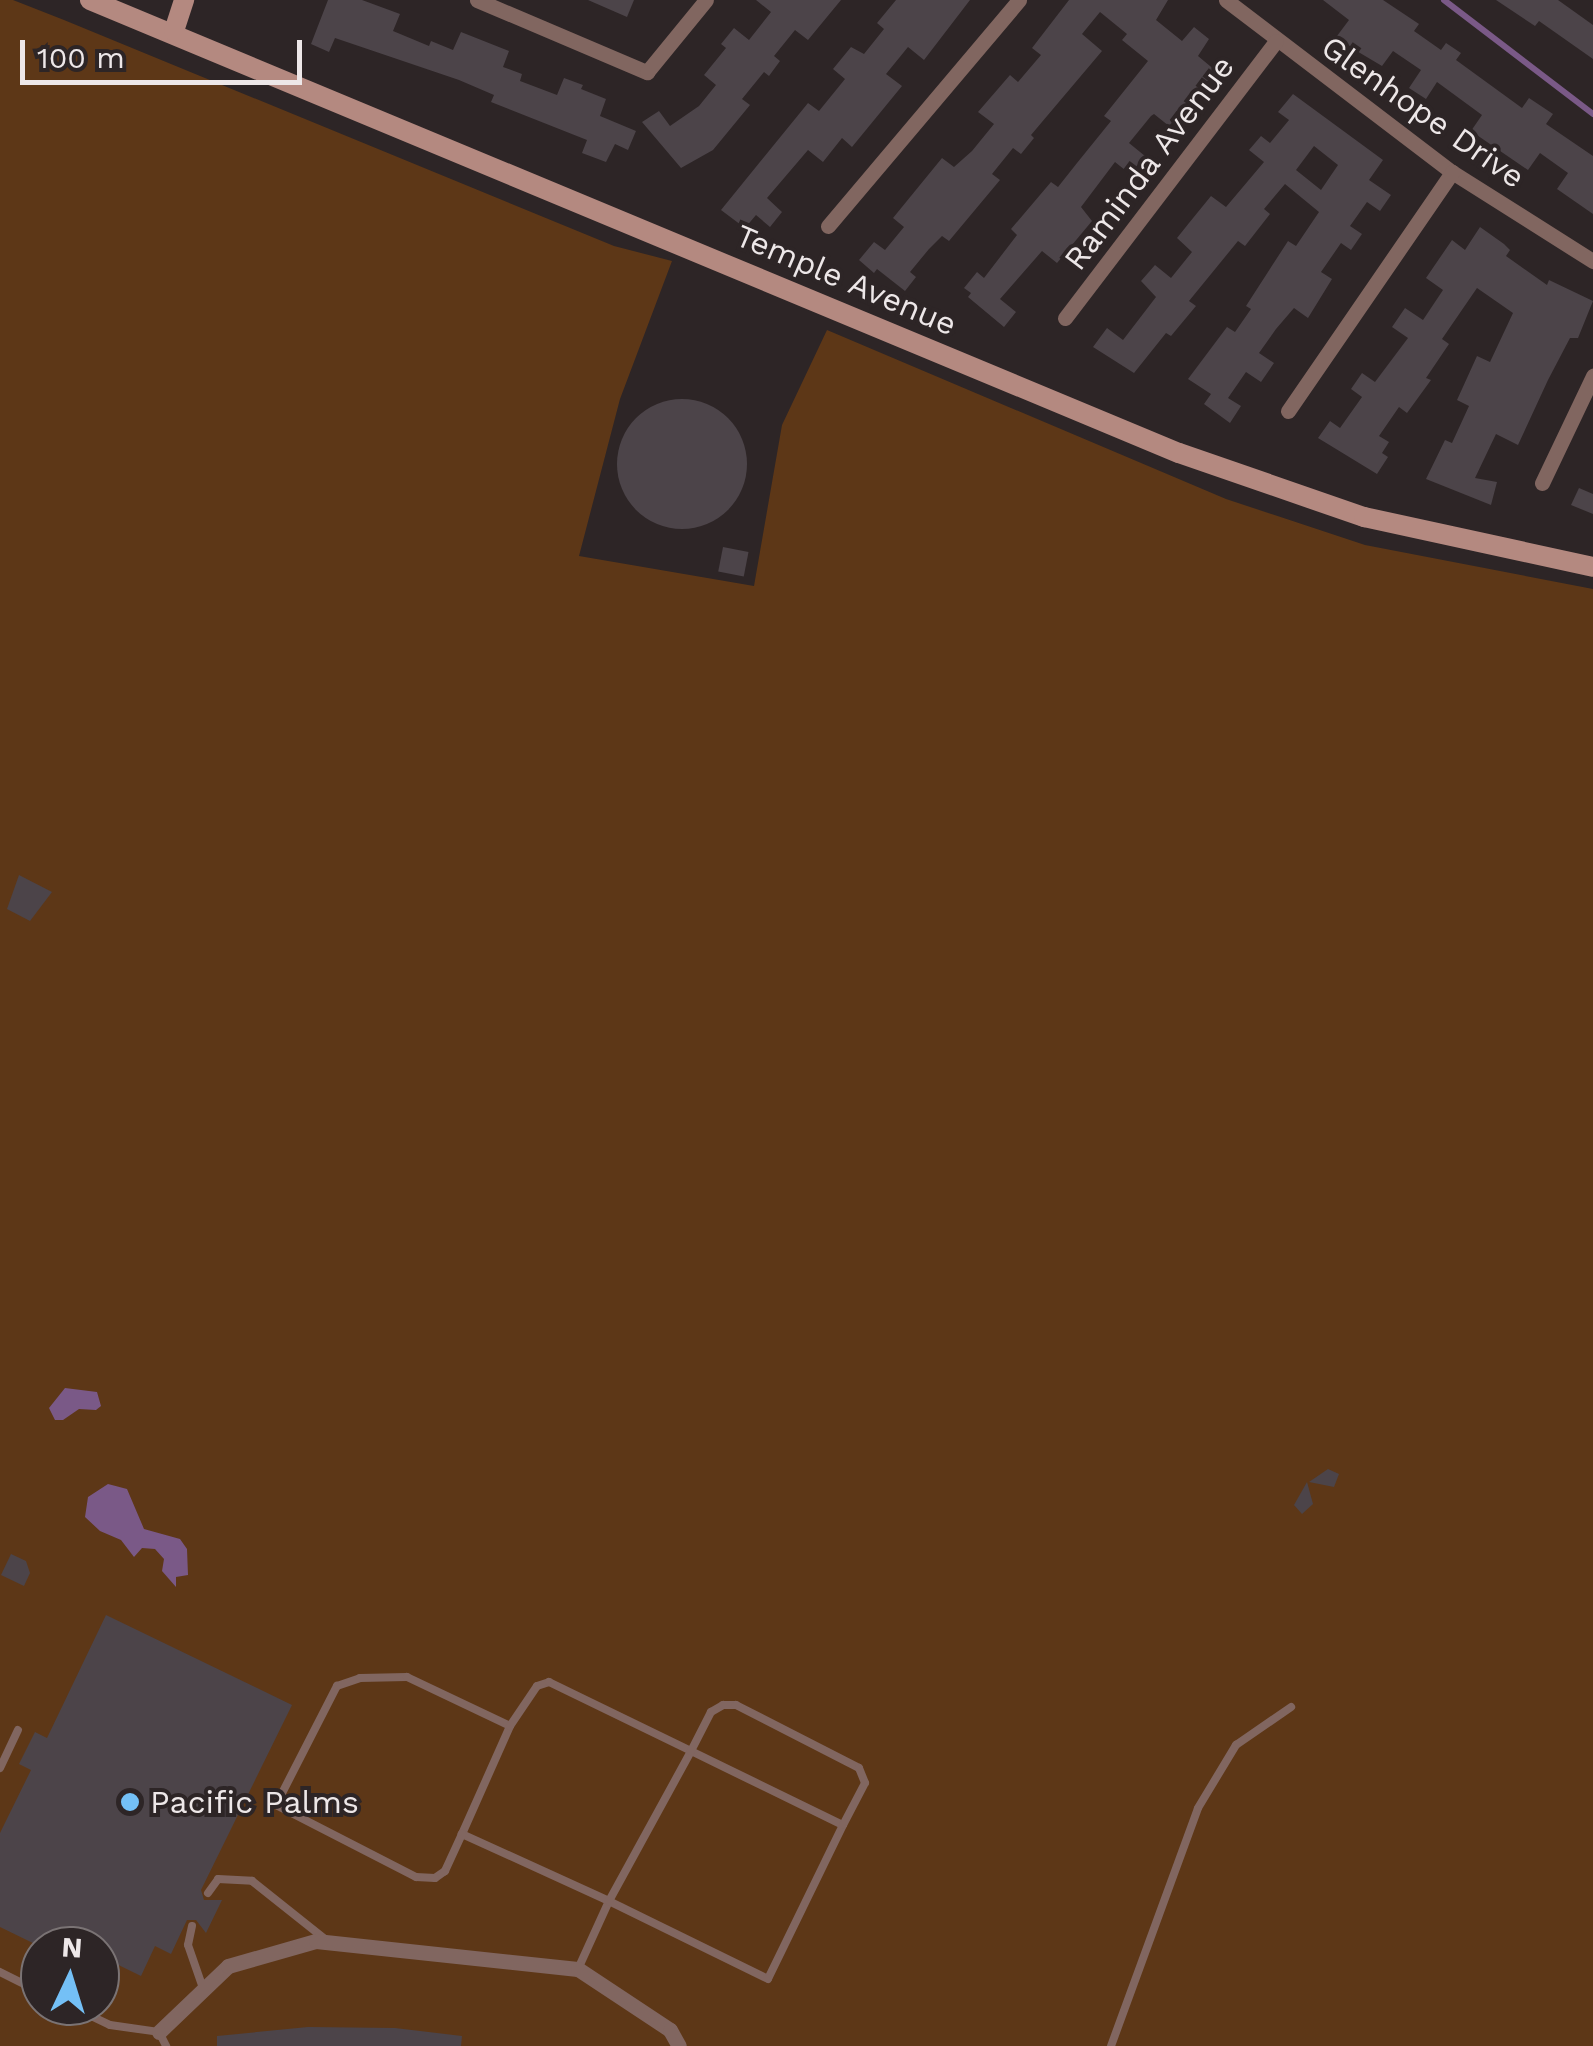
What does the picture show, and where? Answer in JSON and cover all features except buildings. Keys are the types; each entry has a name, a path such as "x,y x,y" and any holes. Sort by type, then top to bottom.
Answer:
{"main road":[{"name":"Temple Avenue","path":"90,0 174,31 1179,453 1364,516 1593,567"},
{"path":"174,31 184,0"}],"street":[{"path":"477,0 648,72 706,0"},
{"path":"828,226 1020,0"},
{"name":"Glenhope Drive","path":"1226,0 1452,172 1593,261"},
{"name":"Raminda Avenue","path":"1065,318 1276,41"},
{"path":"1288,411 1452,172"},
{"path":"1542,483 1593,376"},
{"path":"163,2039 228,1966 316,1941 578,1968 670,2030 679,2046"}],"lane":[{"path":"510,1726 407,1676 360,1678 337,1686 276,1805 416,1877 434,1878 445,1870 510,1726 537,1686 550,1682 843,1824"},
{"path":"462,1834 608,1901 768,1979 865,1784 859,1768 736,1704 712,1712 608,1901 578,1968"},
{"path":"1111,2046 1198,1808 1236,1745 1290,1707"},
{"path":"0,1768 18,1730"},
{"path":"208,1893 218,1879 252,1881 328,1942"},
{"path":"192,1926 190,1955 203,1990"},
{"path":"114,2026 163,2039"}],"shaded area":[{"path":"0,0 13,0 64,20 614,246 672,261 620,399 579,556 754,586 782,425 827,330 1226,499 1365,545 1593,589 1593,2046 0,2046"},
{"path":"65,1388 97,1392 101,1406 96,1410 79,1409 63,1420 55,1420 49,1408"},
{"path":"108,1484 127,1489 144,1529 180,1539 187,1549 188,1575 176,1577 176,1587 162,1571 164,1559 155,1549 142,1548 134,1557 121,1540 100,1531 85,1517 88,1497"}],"waterway":[{"path":"1444,0 1593,114"}],"place":[{"name":"Pacific Palms","path":"130,1802"}]}
